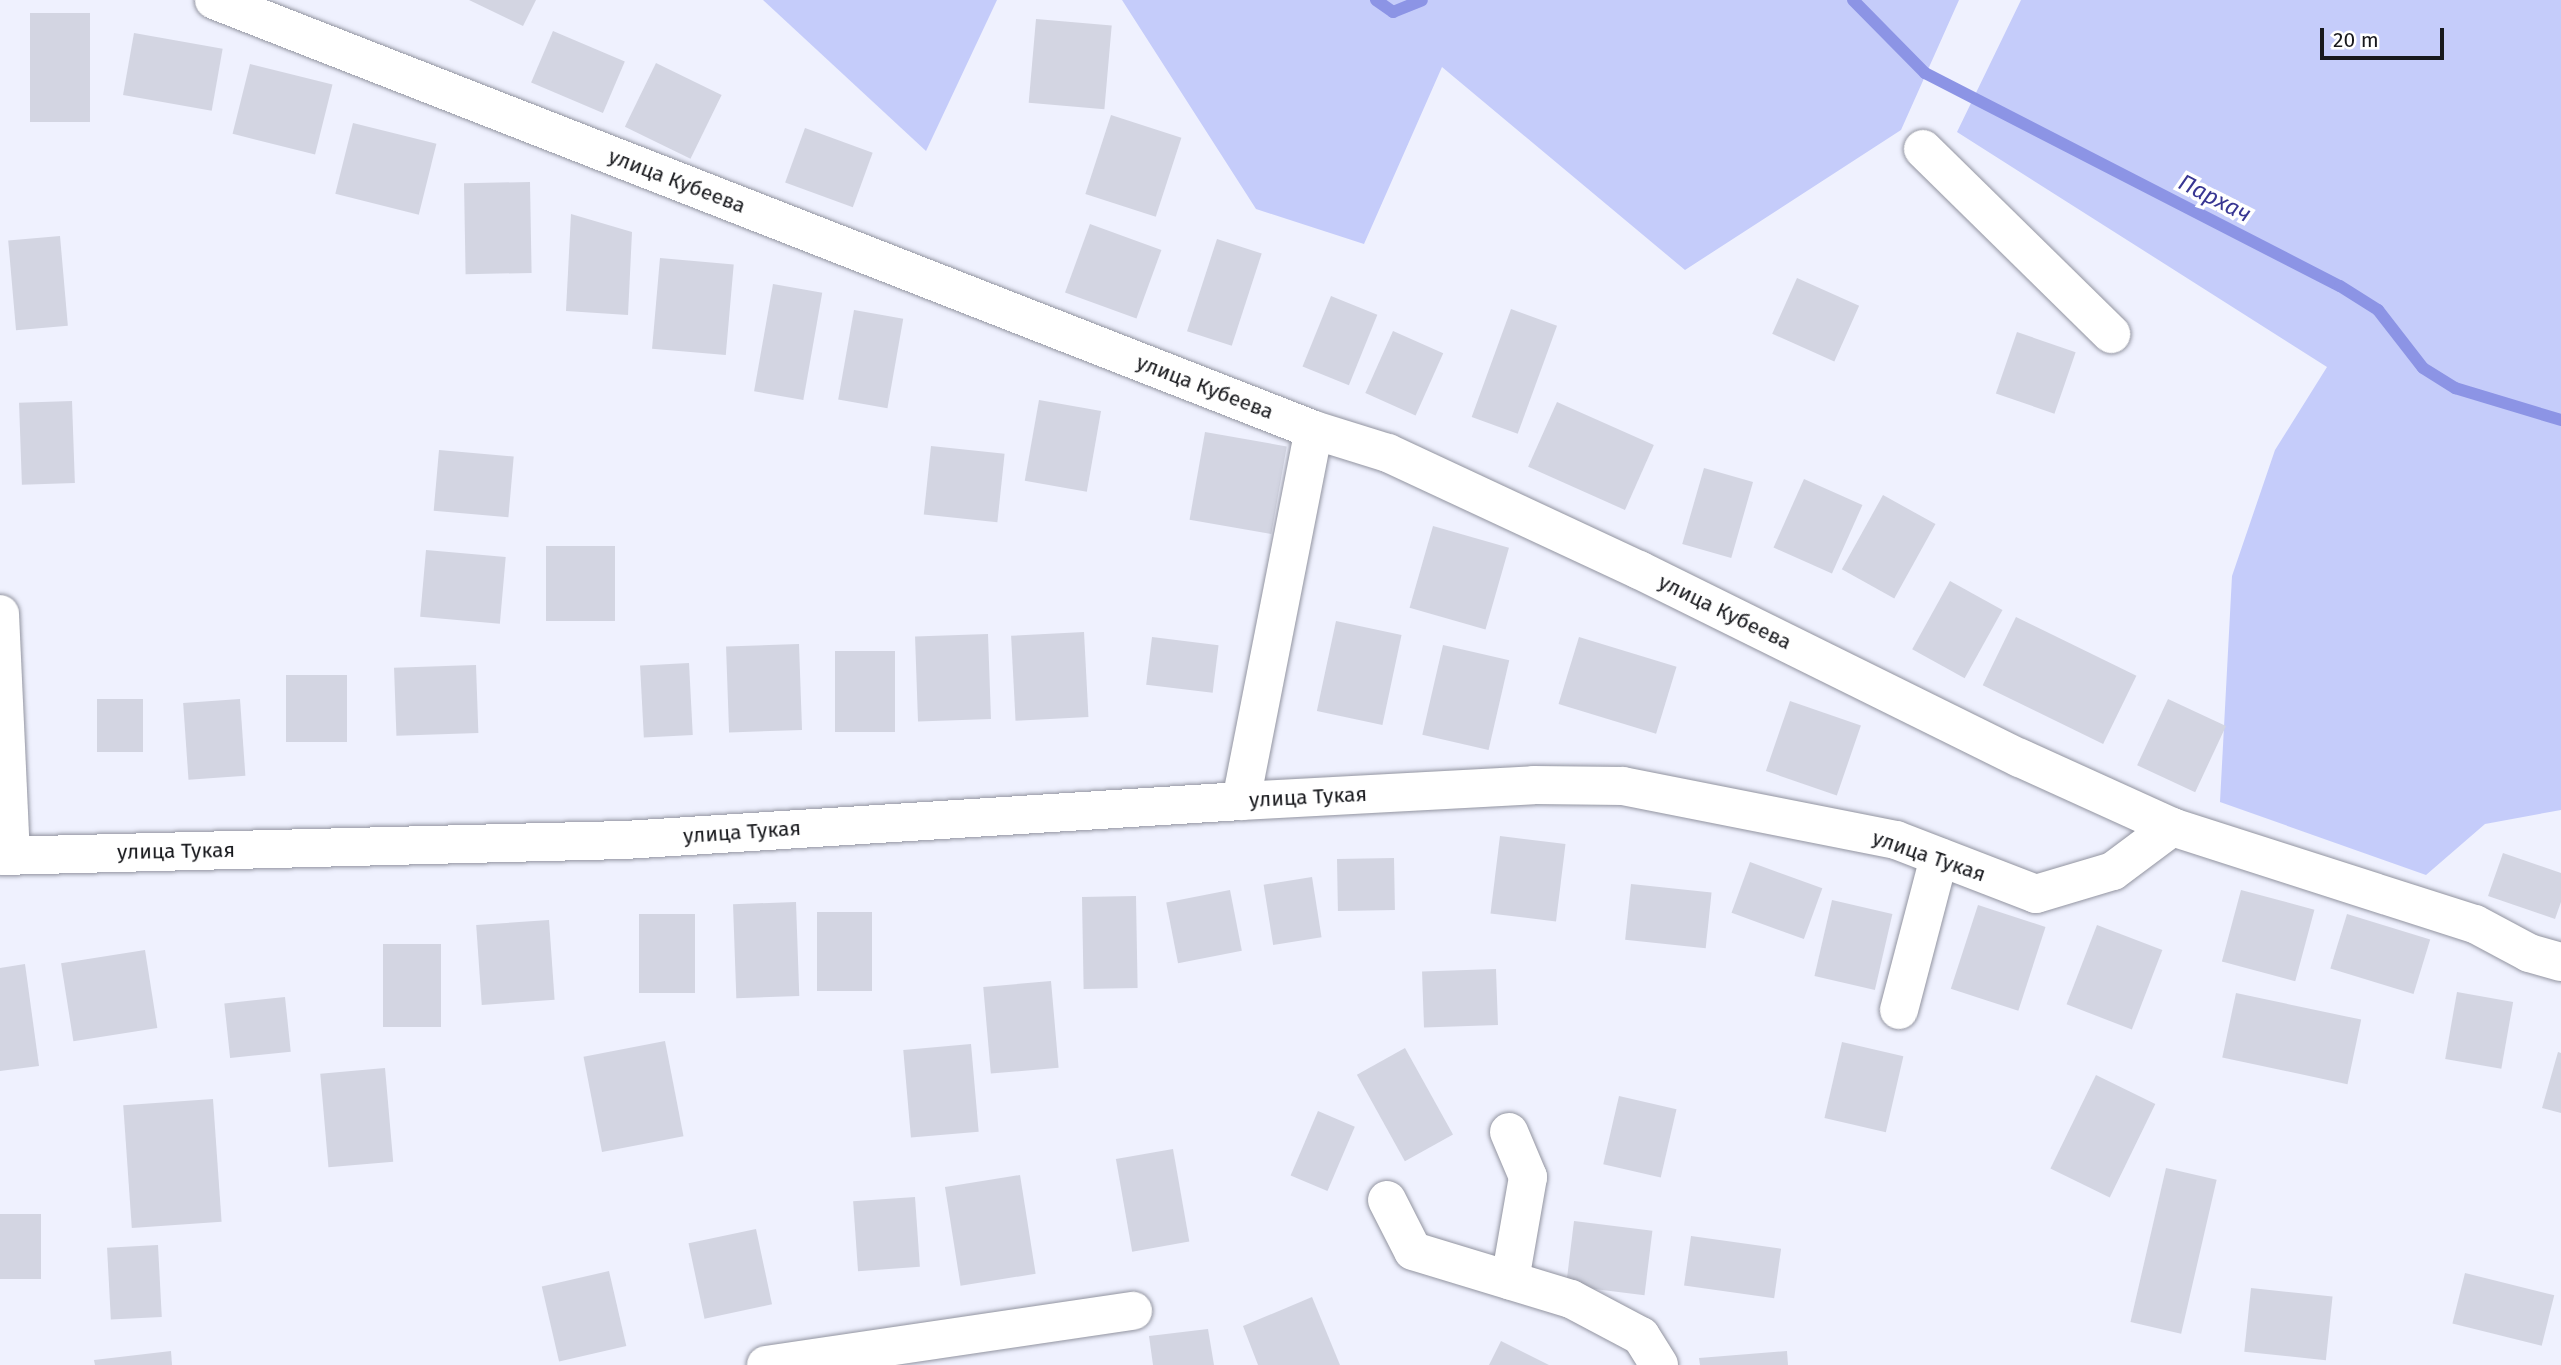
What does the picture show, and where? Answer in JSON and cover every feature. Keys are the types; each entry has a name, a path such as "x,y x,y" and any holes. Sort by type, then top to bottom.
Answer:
{"street":[{"name":"улица Кубеева","path":"214,0 1314,430 1388,453 1639,570 2020,758 2172,827"},
{"path":"1923,149 2111,334"},
{"path":"1241,800 1314,430"},
{"path":"0,614 6,856"},
{"name":"улица Тукая","path":"6,856 625,840 1241,800 1534,785 1623,786 1896,840 2036,894 2113,871 2172,827"},
{"path":"2172,827 2475,924 2529,953 2561,962"},
{"path":"1899,1010 1939,857"},
{"path":"1509,1132 1528,1177 1510,1280"},
{"path":"1387,1200 1413,1251 1571,1298 1641,1336 1659,1365"},
{"path":"766,1365 1133,1311"}],"shaded area":[{"path":"763,0 997,0 926,151"},
{"path":"1122,0 1959,0 1901,130 1685,270 1442,67 1364,244 1256,209"},
{"path":"2021,0 2561,0 2561,810 2485,824 2426,875 2220,802 2232,576 2275,450 2327,367 1957,132"}],"building":[{"path":"469,0 536,0 523,26"},
{"path":"30,13 90,13 90,122 30,122"},
{"path":"1036,19 1112,26 1104,109 1029,103"},
{"path":"553,31 625,61 603,113 531,83"},
{"path":"134,33 223,49 212,111 123,95"},
{"path":"656,63 722,95 690,159 625,127"},
{"path":"250,64 332,85 315,154 233,134"},
{"path":"1111,115 1181,138 1156,217 1085,194"},
{"path":"353,123 436,144 419,215 335,194"},
{"path":"805,128 873,153 853,207 785,183"},
{"path":"530,182 532,273 466,274 464,183"},
{"path":"571,214 632,232 628,315 566,311"},
{"path":"1090,224 1161,250 1136,319 1065,293"},
{"path":"60,236 68,326 16,330 8,241"},
{"path":"1217,239 1262,254 1232,346 1187,331"},
{"path":"660,258 734,264 726,355 652,349"},
{"path":"1797,278 1859,306 1834,361 1772,334"},
{"path":"773,284 822,293 803,400 754,391"},
{"path":"1331,296 1377,315 1349,385 1303,366"},
{"path":"1511,309 1557,326 1518,434 1472,417"},
{"path":"854,310 903,319 887,408 838,400"},
{"path":"1393,331 1443,353 1416,415 1365,393"},
{"path":"2017,332 2076,352 2054,414 1996,393"},
{"path":"1039,400 1101,411 1087,492 1025,481"},
{"path":"72,401 75,483 22,485 19,403"},
{"path":"1557,402 1654,445 1625,510 1528,467"},
{"path":"1205,432 1287,446 1271,534 1190,520"},
{"path":"931,446 1005,454 997,522 924,515"},
{"path":"439,450 514,457 508,517 434,511"},
{"path":"1704,468 1753,482 1731,558 1682,544"},
{"path":"1804,479 1862,505 1832,574 1773,548"},
{"path":"1883,495 1935,524 1894,598 1842,569"},
{"path":"1433,526 1509,548 1486,629 1410,608"},
{"path":"546,546 615,546 615,621 546,621"},
{"path":"426,550 506,557 500,624 420,617"},
{"path":"1950,581 2002,610 1965,678 1912,649"},
{"path":"2016,617 2136,676 2103,744 1983,685"},
{"path":"1336,621 1402,635 1382,725 1317,711"},
{"path":"1084,632 1088,717 1016,721 1011,636"},
{"path":"988,634 991,719 918,721 915,637"},
{"path":"1152,637 1219,645 1213,693 1146,685"},
{"path":"1579,637 1677,667 1656,734 1559,704"},
{"path":"799,644 802,730 729,732 726,647"},
{"path":"1443,645 1509,660 1489,750 1422,735"},
{"path":"835,651 895,651 895,732 835,732"},
{"path":"689,663 693,735 644,737 640,666"},
{"path":"476,665 478,733 396,736 394,668"},
{"path":"286,675 347,675 347,742 286,742"},
{"path":"97,699 143,699 143,752 97,752"},
{"path":"240,699 245,776 189,780 183,703"},
{"path":"2168,699 2226,726 2195,792 2137,765"},
{"path":"1790,701 1861,725 1837,795 1766,771"},
{"path":"1500,836 1566,844 1556,921 1490,913"},
{"path":"2503,853 2561,873 2561,902 2555,919 2488,896"},
{"path":"1394,858 1395,910 1338,911 1337,859"},
{"path":"1750,862 1822,888 1804,939 1732,913"},
{"path":"1312,877 1322,937 1273,945 1264,885"},
{"path":"1631,884 1712,892 1706,948 1625,940"},
{"path":"1230,890 1242,951 1178,963 1166,902"},
{"path":"2241,890 2314,910 2295,981 2222,961"},
{"path":"1136,896 1138,988 1084,989 1082,897"},
{"path":"1832,900 1892,914 1875,990 1814,976"},
{"path":"796,902 799,996 736,998 733,904"},
{"path":"1978,905 2046,927 2018,1011 1951,989"},
{"path":"817,912 872,912 872,991 817,991"},
{"path":"639,914 695,914 695,993 639,993"},
{"path":"2347,914 2430,939 2414,994 2330,969"},
{"path":"549,920 555,1000 482,1005 476,925"},
{"path":"2097,925 2162,950 2132,1029 2067,1004"},
{"path":"383,944 441,944 441,1027 383,1027"},
{"path":"145,950 157,1028 73,1041 61,963"},
{"path":"25,964 39,1066 0,1071 0,968"},
{"path":"1496,969 1498,1025 1424,1028 1422,972"},
{"path":"1051,981 1059,1068 991,1074 983,987"},
{"path":"2457,992 2513,1002 2501,1069 2445,1059"},
{"path":"2236,993 2361,1020 2347,1084 2222,1058"},
{"path":"285,997 291,1052 230,1058 224,1003"},
{"path":"665,1041 684,1136 602,1152 584,1057"},
{"path":"1842,1042 1903,1056 1886,1132 1824,1118"},
{"path":"971,1044 979,1132 911,1138 903,1050"},
{"path":"1405,1048 1453,1135 1405,1161 1357,1075"},
{"path":"2558,1052 2561,1053 2561,1113 2542,1108"},
{"path":"385,1068 393,1162 328,1167 320,1074"},
{"path":"2096,1075 2155,1104 2110,1197 2050,1168"},
{"path":"1619,1096 1676,1109 1661,1177 1603,1164"},
{"path":"213,1099 222,1222 132,1228 123,1105"},
{"path":"1318,1111 1355,1127 1327,1191 1291,1175"},
{"path":"1173,1149 1189,1242 1132,1252 1116,1159"},
{"path":"2166,1168 2217,1180 2181,1334 2130,1322"},
{"path":"1020,1175 1036,1274 961,1286 945,1187"},
{"path":"915,1197 920,1267 858,1271 853,1201"},
{"path":"0,1214 41,1214 41,1279 0,1279"},
{"path":"1574,1221 1652,1231 1644,1295 1566,1286"},
{"path":"756,1229 772,1304 705,1319 689,1243"},
{"path":"1691,1236 1781,1249 1774,1298 1684,1286"},
{"path":"158,1245 162,1317 111,1320 107,1248"},
{"path":"609,1271 626,1346 559,1362 542,1287"},
{"path":"2465,1273 2554,1295 2542,1346 2452,1323"},
{"path":"2251,1288 2333,1297 2326,1360 2244,1352"},
{"path":"1312,1297 1340,1365 1258,1365 1243,1326"},
{"path":"1208,1329 1214,1365 1153,1365 1149,1336"},
{"path":"1501,1341 1549,1365 1489,1365"},
{"path":"171,1351 172,1365 95,1365 94,1360"},
{"path":"1787,1351 1788,1365 1700,1365 1699,1358"}],"waterway":[{"name":"Пархач","path":"1376,0 1393,12 1422,0"},
{"name":"Пархач","path":"1853,0 1925,73 2340,286 2378,310 2423,368 2455,388 2561,420"}]}
